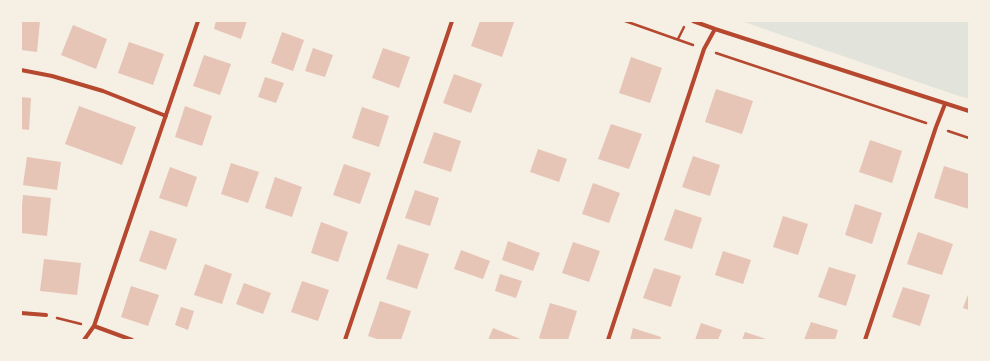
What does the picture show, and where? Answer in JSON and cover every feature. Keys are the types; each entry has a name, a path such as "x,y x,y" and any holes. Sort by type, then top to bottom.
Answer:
{"street":[{"path":"84,340 94,326 198,21"},
{"path":"345,340 452,21"},
{"path":"693,21 969,112"},
{"path":"608,340 704,49 715,29"},
{"path":"21,70 52,76 103,91 166,116"},
{"path":"865,340 945,104"},
{"path":"21,313 46,315"},
{"path":"94,326 132,340"}],"path":[{"path":"625,21 678,39 687,21"},
{"path":"704,49 969,138"},
{"path":"46,315 94,326"}],"shaded area":[{"path":"741,21 969,21 969,99 950,93"}],"building":[{"path":"21,21 40,21 37,52 21,50"},
{"path":"216,21 247,21 241,39 214,29"},
{"path":"480,21 514,22 502,57 471,46"},
{"path":"73,25 107,39 96,69 61,55"},
{"path":"282,32 304,40 293,71 271,63"},
{"path":"129,42 164,54 153,85 118,73"},
{"path":"313,48 333,55 325,77 305,71"},
{"path":"383,48 410,57 399,88 372,78"},
{"path":"204,55 231,64 220,95 193,86"},
{"path":"631,57 662,68 650,103 619,93"},
{"path":"454,74 482,84 471,113 443,103"},
{"path":"265,77 284,83 276,103 258,97"},
{"path":"716,89 753,101 742,134 705,122"},
{"path":"21,97 31,98 29,130 21,129"},
{"path":"79,106 136,127 122,165 65,144"},
{"path":"185,106 212,116 202,146 175,137"},
{"path":"362,107 389,116 379,147 352,138"},
{"path":"611,124 642,134 629,169 598,159"},
{"path":"434,132 461,141 451,172 423,163"},
{"path":"870,140 902,151 892,183 859,172"},
{"path":"538,149 567,159 559,182 530,172"},
{"path":"693,156 720,165 710,196 682,187"},
{"path":"27,157 61,162 57,190 23,185"},
{"path":"231,163 259,172 248,203 221,194"},
{"path":"344,164 371,173 360,204 333,195"},
{"path":"944,166 969,174 969,209 934,198"},
{"path":"170,167 197,177 187,207 159,198"},
{"path":"275,177 302,187 292,217 265,208"},
{"path":"593,183 620,193 609,223 582,214"},
{"path":"415,190 439,198 430,226 405,218"},
{"path":"23,195 51,198 47,236 21,233"},
{"path":"855,204 882,213 872,244 845,235"},
{"path":"675,209 702,218 692,249 664,240"},
{"path":"783,216 808,224 798,255 773,247"},
{"path":"321,222 348,232 338,262 311,253"},
{"path":"150,230 177,239 166,270 139,261"},
{"path":"918,232 953,244 942,275 907,264"},
{"path":"508,241 540,253 533,271 502,260"},
{"path":"573,242 600,251 589,282 562,273"},
{"path":"398,244 429,254 417,289 386,279"},
{"path":"461,250 490,261 483,279 454,269"},
{"path":"723,251 751,260 743,284 715,275"},
{"path":"44,259 81,263 77,295 40,291"},
{"path":"205,264 232,274 222,304 194,295"},
{"path":"829,267 856,275 846,306 818,297"},
{"path":"654,268 681,276 671,307 643,298"},
{"path":"500,274 522,281 516,298 495,291"},
{"path":"302,281 329,290 318,321 291,312"},
{"path":"244,283 271,293 263,314 236,304"},
{"path":"131,286 159,295 148,326 121,317"},
{"path":"903,287 930,295 920,326 892,317"},
{"path":"969,292 969,310 963,308"},
{"path":"380,301 411,311 401,340 380,340 368,336"},
{"path":"550,303 577,311 568,340 544,340 539,338"},
{"path":"181,307 194,311 188,330 175,325"},
{"path":"811,322 838,330 835,340 804,340"},
{"path":"701,323 722,330 718,340 695,340"},
{"path":"493,328 523,340 488,340"},
{"path":"633,328 661,337 660,340 630,340"},
{"path":"745,332 769,340 742,340"}]}
